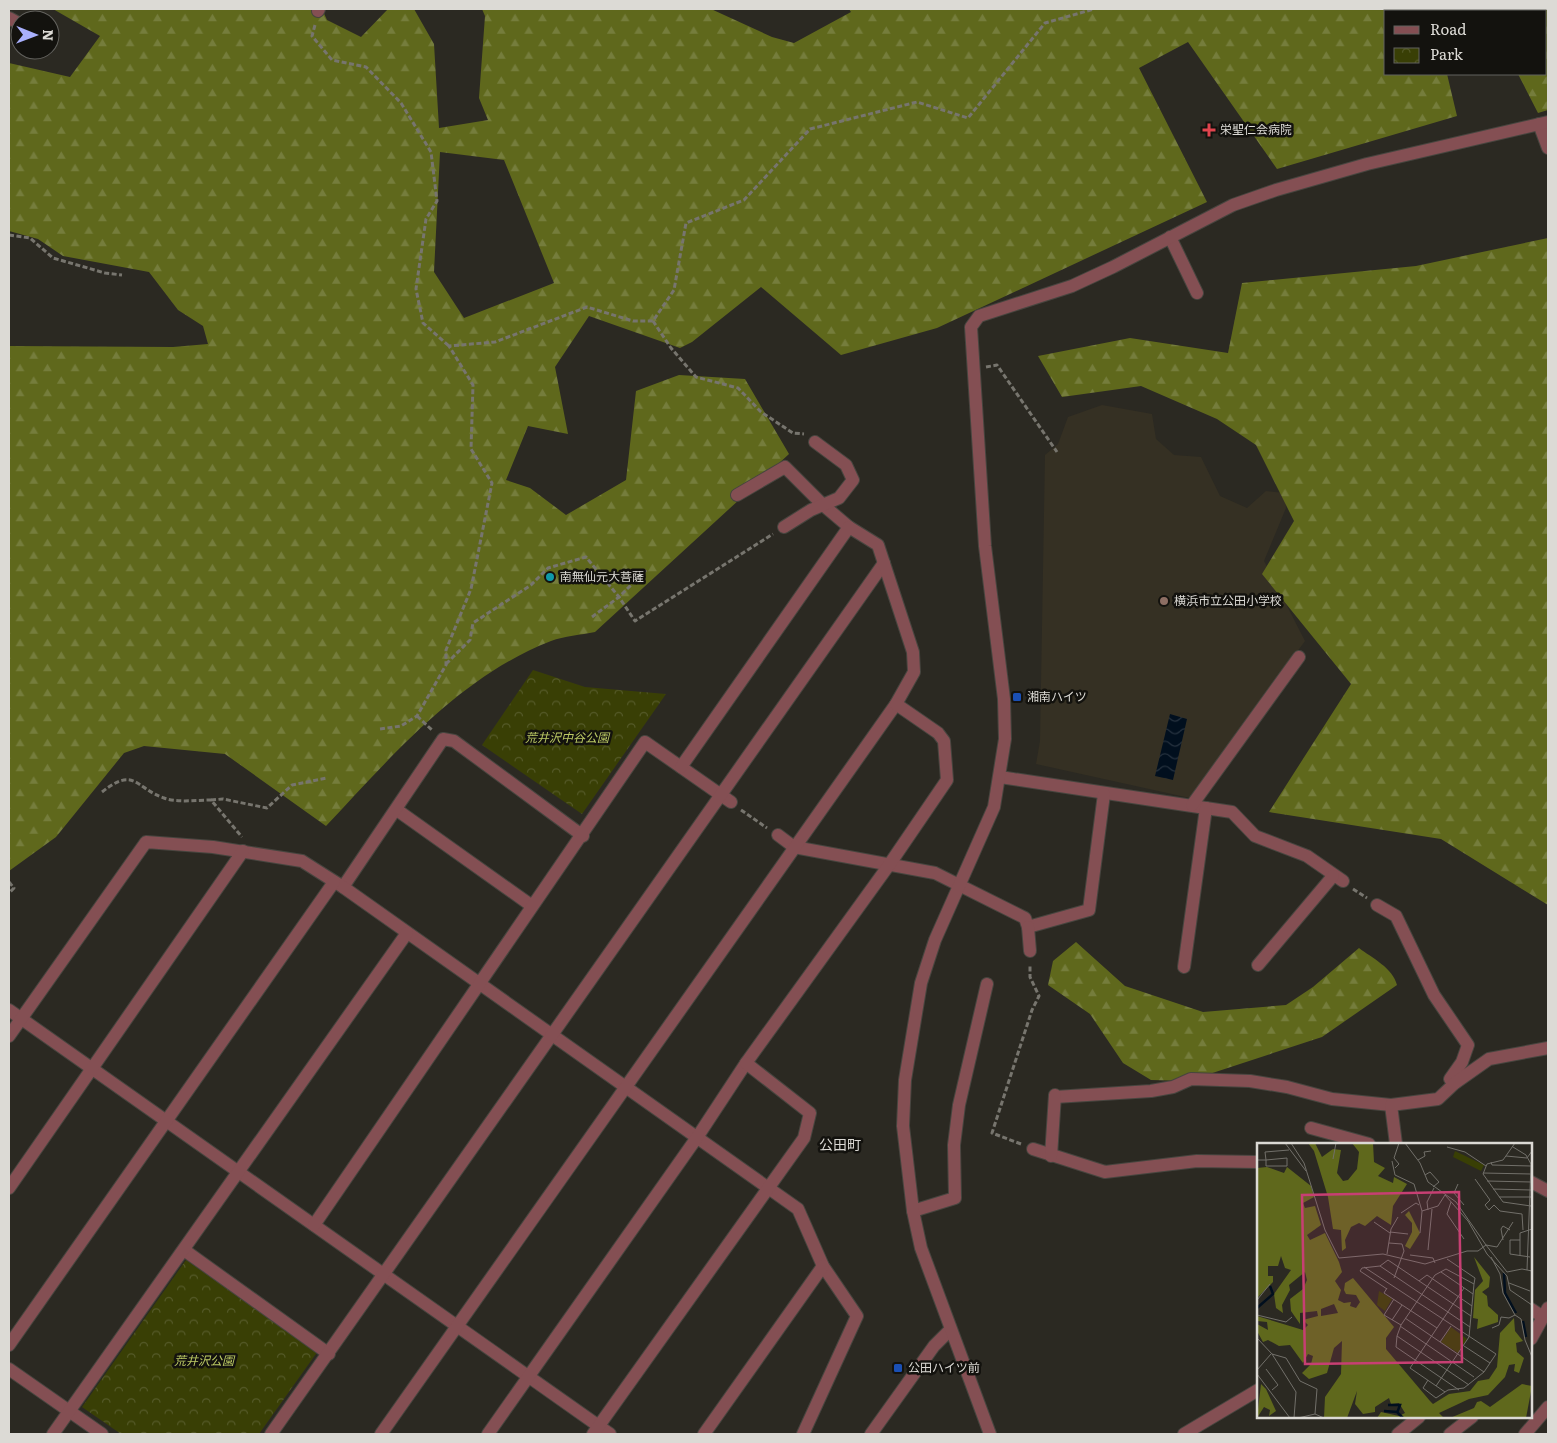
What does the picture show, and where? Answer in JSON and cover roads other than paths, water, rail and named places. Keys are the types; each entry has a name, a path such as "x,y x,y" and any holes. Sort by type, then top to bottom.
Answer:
{"street":[{"path":"990,1434 921,1248 913,1211 903,1126 907,1062 922,983 935,940 994,807 1005,739 1004,698 985,546 971,327 979,316 1072,286 1234,204 1276,190 1367,164 1543,123 1548,148"},
{"path":"1170,238 1197,292"},
{"path":"784,527 811,510 839,498 853,480 846,465 814,442"},
{"path":"381,1434 896,704 914,672 913,652 878,545 849,527 823,505 785,467 737,495"},
{"path":"681,767 849,527"},
{"path":"271,1434 552,1036 726,798 884,563"},
{"path":"1192,805 1299,657"},
{"path":"488,1434 698,1136 746,1063 890,865 947,780 944,740 938,733 896,704"},
{"path":"9,1345 166,1121 338,884 397,810 443,739 454,741 583,836"},
{"path":"314,1226 532,906 583,836 645,742 726,798"},
{"path":"1000,777 1232,812 1255,836 1307,856 1338,878 1258,965"},
{"path":"1028,927 1089,910 1104,794"},
{"path":"1184,967 1206,808"},
{"path":"397,810 532,906"},
{"path":"778,835 794,847 935,873 1025,918 1028,927 1030,956"},
{"path":"9,1036 146,842 243,851 302,861 338,884 552,1036 698,1136 798,1209 823,1266 858,1316 803,1434"},
{"path":"9,1188 243,851"},
{"path":"1377,905 1396,916 1434,994 1468,1045 1462,1062 1450,1079 1454,1083"},
{"path":"53,1434 408,933"},
{"path":"913,1211 955,1198 954,1146 959,1106 987,984"},
{"path":"9,1010 529,1377 596,1430 610,1434"},
{"path":"1051,1156 1055,1096 1151,1091 1172,1087 1191,1079 1250,1081 1287,1087 1332,1099 1392,1104 1438,1099 1454,1083 1489,1059 1548,1048"},
{"path":"596,1430 804,1138 810,1113 746,1063"},
{"path":"1392,1104 1396,1143"},
{"path":"1311,1128 1365,1143"},
{"path":"1034,1149 1105,1172 1197,1160 1257,1162"},
{"path":"1532,1182 1548,1190"},
{"path":"184,1250 329,1354"},
{"path":"704,1434 823,1266"},
{"path":"1532,1335 1538,1313"},
{"path":"871,1434 934,1346 950,1330"},
{"path":"9,1370 70,1410 102,1434"},
{"path":"1184,1434 1257,1391"},
{"path":"1525,1434 1548,1407"},
{"path":"1398,1434 1417,1418"},
{"path":"1450,1434 1471,1418"}],"water":[{"path":"1170,714 1187,719 1173,780 1155,776"}],"place":[{"name":"栄聖仁会病院","path":"1209,130"},
{"name":"南無仙元大菩薩","path":"550,577"},
{"name":"横浜市立公田小学校","path":"1164,601"},
{"name":"湘南ハイツ","path":"1017,697"},
{"name":"公田ハイツ前","path":"898,1368"}],"district":[{"name":"公田町","path":"840,1145"}],"park label":[{"name":"荒井沢中谷公園","path":"567,738"},
{"name":"荒井沢公園","path":"204,1361"}]}
